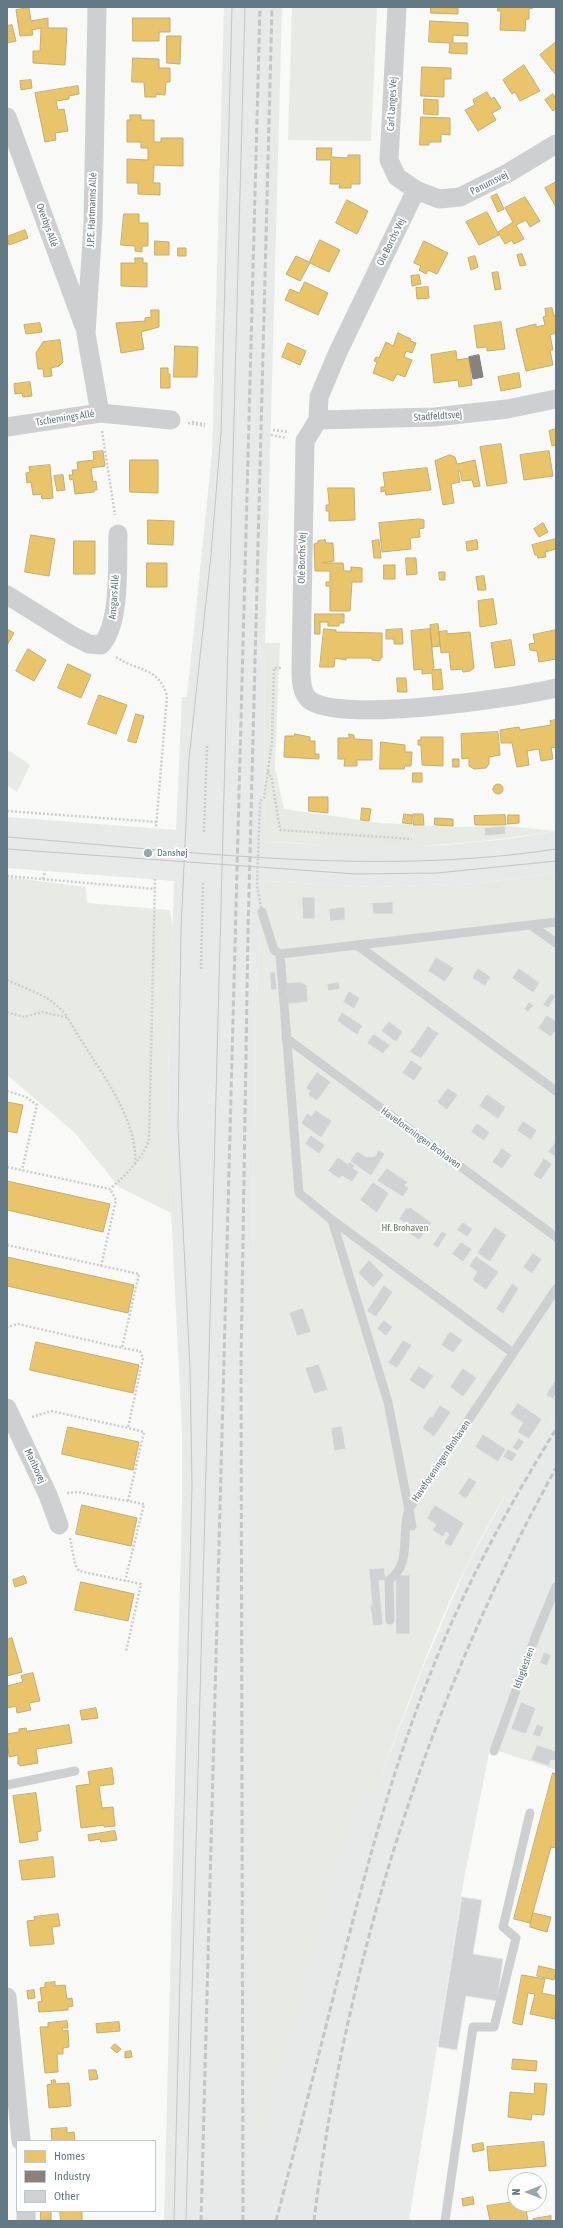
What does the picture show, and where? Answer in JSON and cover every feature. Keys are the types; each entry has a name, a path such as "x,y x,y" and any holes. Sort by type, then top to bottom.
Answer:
{"street":[{"name":"J.P.E. Hartmanns Allé","path":"97,7 93,224 86,334 100,413"},
{"name":"Carl Langes Vej","path":"397,7 389,160 398,177 416,190"},
{"name":"Overbys Allé","path":"7,117 86,334"},
{"name":"Panumsvej","path":"416,190 439,199 460,197 508,174 556,144"},
{"name":"Ole Borchs Vej","path":"416,190 319,397 318,420 308,434 303,457 301,673 303,690 310,701 320,705 382,709 477,702 556,688"},
{"name":"Stadfeldtsvej","path":"318,420 435,417 507,408 556,399"},
{"name":"Tschernings Allé","path":"7,427 100,413 171,420"},
{"name":"Ansgars Allé","path":"101,645 108,637 114,617 118,534"},
{"path":"7,595 73,636 89,644 101,645"},
{"name":"Maribovej","path":"7,1408 48,1496 59,1525"},
{"path":"7,1997 10,2049 21,2140"}],"lane":[{"path":"262,912 274,950 280,954 556,922"},
{"path":"531,925 556,943"},
{"path":"357,945 556,1091"},
{"path":"280,954 299,1193 332,1220 513,1353"},
{"name":"Haveforeningen Brohaven","path":"286,1038 556,1238"},
{"name":"Haveforeningen Brohaven","path":"332,1220 388,1402 412,1526"},
{"name":"Haveforeningen Brohaven","path":"390,1620 389,1580 398,1573 404,1560 404,1522 409,1510 556,1290"},
{"name":"Isfuglestien","path":"494,1751 536,1635 556,1587"},
{"path":"7,1785 75,1771"},
{"path":"445,2221 473,2026 494,2026 516,1938 503,1927 530,1813"}],"path":[{"path":"100,413 118,534"},
{"path":"101,645 117,658 154,674 164,685 167,696 156,828"},
{"path":"262,912 257,886 260,801 264,798 272,742 274,668 282,668"},
{"path":"204,832 206,746"},
{"path":"268,771 275,795 280,830 412,839"},
{"path":"7,811 157,822"},
{"path":"43,879 45,871"},
{"path":"7,876 155,889"},
{"path":"110,1189 135,1165 142,1156 149,1141 155,879"},
{"path":"201,969 203,882"},
{"path":"7,980 28,988 56,1004 68,1018 78,1036 107,1079 116,1098 132,1139 135,1165"},
{"path":"7,1012 24,1016 43,1012 68,1018"},
{"path":"7,1091 26,1097 37,1105 22,1170"},
{"path":"7,1167 110,1189 116,1200 101,1266"},
{"path":"7,1245 139,1274 122,1348"},
{"path":"7,1327 18,1324 140,1351 143,1358 128,1428"},
{"path":"16,1425 44,1412 51,1411 144,1432 128,1502"},
{"path":"48,1496 78,1492 144,1504 125,1581"},
{"path":"59,1525 68,1526 75,1564 79,1571 141,1584 126,1652"}],"shaded area":[{"path":"224,7 282,7 265,643 264,842 371,847 444,845 508,839 556,831 556,873 478,883 373,887 264,881 255,1010 253,1272 376,1789 423,1667 467,1565 514,1480 556,1413 556,1575 528,1644 490,1748 464,1879 409,2221 164,2221 182,1504 182,1434 169,1168 168,1077 174,881 7,868 7,817 176,830 182,697 187,697 212,453"}],"green space":[{"path":"292,7 377,7 371,141 288,140"},
{"path":"265,643 280,643 275,768 284,809 381,823 453,827 507,826 556,831 510,838 440,845 394,847 357,847 264,842"},
{"path":"7,749 30,765 17,792 7,785"},
{"name":"Hf. Brohaven","path":"556,873 556,1413 521,1469 477,1545 454,1592 418,1676 376,1790 358,1792 255,2153 253,1272 255,1010 264,881 373,887 478,883"},
{"path":"7,877 86,887 87,903 170,910 173,929 168,1077 171,1213 119,1187 74,1132 7,1075"},
{"path":"556,1575 556,1770 490,1748 528,1644"}],"building: Homes":[{"path":"431,7 458,8 458,14 431,13"},
{"path":"498,7 536,7 529,9 529,19 526,19 525,31 500,30 501,11 498,11"},
{"path":"29,8 31,21 48,18 48,28 67,28 65,65 33,63 33,51 40,51 41,28 32,30 33,35 20,36 16,10"},
{"path":"133,18 170,18 170,32 159,32 159,41 133,41"},
{"path":"430,21 468,23 468,36 453,35 453,43 467,43 467,54 449,53 450,43 429,42"},
{"path":"12,25 16,41 7,43 7,26"},
{"path":"167,36 181,36 180,64 167,63"},
{"path":"556,42 556,75 540,55"},
{"path":"133,58 159,59 159,68 170,68 170,82 166,82 165,95 156,94 156,97 145,97 144,82 132,82"},
{"path":"524,65 540,91 520,101 515,92 512,94 503,80"},
{"path":"422,67 451,68 451,79 444,79 444,97 421,96"},
{"path":"31,80 32,88 21,90 20,81"},
{"path":"78,86 79,94 69,96 69,99 56,101 58,110 64,109 68,131 55,133 56,140 45,142 35,93"},
{"path":"487,92 491,99 494,97 501,108 492,113 496,120 478,131 465,110 475,105 473,100"},
{"path":"553,94 556,99 556,109 553,111 545,100"},
{"path":"424,99 438,100 438,115 424,114"},
{"path":"130,115 141,115 141,120 154,120 154,142 161,142 161,138 183,138 183,166 154,165 153,183 160,183 160,195 138,194 138,183 127,183 127,159 148,160 148,148 141,148 141,142 127,142 127,120 130,120"},
{"path":"421,117 450,118 450,135 441,134 441,142 429,142 429,145 420,145"},
{"path":"317,148 332,148 331,157 348,158 348,155 360,155 360,184 351,184 351,188 339,188 340,184 330,184 331,160 317,160"},
{"path":"556,182 556,207 545,188"},
{"path":"497,194 504,209 498,212 491,197"},
{"path":"525,197 540,221 530,227 526,220 516,225 524,239 514,244 512,240 505,244 498,232 513,222 505,208"},
{"path":"347,200 368,211 357,234 336,223"},
{"path":"487,212 499,235 479,245 466,222"},
{"path":"124,214 139,214 139,223 148,223 148,246 142,246 142,252 135,251 135,246 121,245"},
{"path":"25,230 28,238 9,245 7,237"},
{"path":"320,240 340,250 329,272 310,263 300,281 286,274 296,256 309,262"},
{"path":"155,241 169,242 169,255 155,255"},
{"path":"424,241 448,253 437,274 428,270 426,274 419,270 421,266 414,263"},
{"path":"178,248 186,248 186,256 178,256"},
{"path":"522,254 526,265 520,266 517,255"},
{"path":"475,256 478,267 471,270 468,258"},
{"path":"135,258 143,258 143,263 147,263 147,287 121,286 121,263 135,263"},
{"path":"498,272 501,289 495,290 492,273"},
{"path":"419,275 421,284 412,286 411,276"},
{"path":"305,282 328,293 318,315 285,300 290,289 299,293"},
{"path":"428,287 429,298 417,299 416,288"},
{"path":"552,308 554,316 556,315 556,333 550,335 553,350 550,350 553,365 526,371 516,329 536,324 536,327 545,325 543,317 546,316 545,309"},
{"path":"151,310 159,310 159,327 141,332 144,349 121,353 116,323 145,321 145,318 151,317"},
{"path":"501,322 505,349 487,351 487,347 477,348 474,326"},
{"path":"40,323 42,332 26,334 24,325"},
{"path":"398,333 416,343 412,353 406,351 404,357 412,360 405,377 397,374 393,381 373,373 377,362 374,361 376,357 379,358 386,342 393,346"},
{"path":"60,340 63,362 59,366 51,368 52,376 44,377 43,369 38,369 36,353 43,342"},
{"path":"288,343 306,351 300,365 282,357"},
{"path":"175,346 198,347 197,377 174,377"},
{"path":"456,351 457,360 469,358 472,385 459,387 458,380 434,383 431,355"},
{"path":"161,368 168,368 168,374 170,374 170,388 161,388"},
{"path":"519,373 521,387 501,391 498,377"},
{"path":"30,382 32,396 23,397 22,393 15,394 14,384"},
{"path":"556,429 556,445 552,446 549,431"},
{"path":"501,444 507,483 487,486 480,447"},
{"path":"103,451 105,466 91,468 93,482 96,481 97,490 94,490 94,492 75,494 73,479 70,480 69,475 73,475 72,470 78,470 77,462 94,460 93,452"},
{"path":"549,451 553,476 524,480 520,455"},
{"path":"450,455 455,457 457,464 475,460 480,486 474,487 472,480 462,481 460,471 458,471 460,482 451,484 454,503 443,505 435,461"},
{"path":"130,460 158,460 158,493 130,492"},
{"path":"50,465 53,498 42,499 41,494 33,495 31,482 27,483 26,473 30,472 29,467"},
{"path":"427,468 431,490 386,495 385,491 381,492 381,487 385,487 383,473"},
{"path":"63,475 65,490 57,491 54,476"},
{"path":"328,488 354,488 355,520 329,521 329,511 326,511 326,505 329,505"},
{"path":"419,519 424,520 424,528 419,529 420,537 410,538 411,549 382,552 379,523"},
{"path":"148,520 174,521 173,545 148,544"},
{"path":"543,523 548,532 539,537 534,529"},
{"path":"31,535 55,539 49,576 25,572"},
{"path":"556,539 556,549 545,552 546,557 538,558 537,555 535,555 532,545"},
{"path":"325,540 326,543 333,543 334,561 322,563 343,563 344,571 351,571 351,567 362,568 362,582 352,582 350,611 330,611 330,586 326,586 326,582 330,582 330,571 315,571 314,544 318,543 318,541"},
{"path":"379,540 381,558 374,558 372,541"},
{"path":"477,540 478,549 467,551 466,542"},
{"path":"74,541 95,541 95,574 74,574"},
{"path":"406,558 416,558 417,574 407,575"},
{"path":"147,563 167,563 167,587 147,587"},
{"path":"384,565 395,565 395,579 384,579"},
{"path":"439,572 445,572 445,580 440,580"},
{"path":"484,576 486,590 478,590 476,577"},
{"path":"493,599 497,624 480,627 478,601"},
{"path":"315,614 344,614 344,623 339,623 339,626 328,626 328,622 320,622 320,634 315,634"},
{"path":"438,624 440,646 432,647 430,625"},
{"path":"7,629 14,633 7,645"},
{"path":"324,629 336,630 336,632 382,633 382,658 380,658 380,661 372,660 372,658 346,658 346,660 335,658 334,667 320,667"},
{"path":"402,629 403,644 394,644 394,639 386,639 386,630"},
{"path":"430,629 434,668 432,670 441,669 443,689 433,690 432,673 422,674 422,669 414,670 411,631"},
{"path":"556,630 556,659 539,662 537,651 530,650 529,644 535,643 533,635"},
{"path":"447,631 447,634 470,632 474,668 470,671 463,672 462,669 451,670 449,652 441,653 439,632"},
{"path":"511,640 515,665 495,668 491,643"},
{"path":"28,649 46,660 34,681 16,671"},
{"path":"68,664 91,675 81,698 58,688"},
{"path":"397,678 406,678 407,692 398,692"},
{"path":"99,695 127,705 116,734 88,724"},
{"path":"136,714 144,716 136,743 128,741"},
{"path":"556,720 556,748 551,747 553,759 541,761 539,749 527,751 529,765 517,767 512,743 501,743 500,730 519,727 520,730 551,725 550,721"},
{"path":"498,732 500,755 489,757 489,764 486,768 474,769 469,766 469,758 462,759 461,734"},
{"path":"295,734 310,737 310,741 315,741 315,754 319,754 319,759 284,757 285,736 294,736"},
{"path":"349,734 354,735 354,739 372,740 372,760 357,760 357,766 344,766 345,759 338,759 338,738 349,738"},
{"path":"421,737 443,737 443,766 422,765 421,745 418,745 418,740 421,740"},
{"path":"381,742 405,745 405,752 412,752 411,766 405,766 404,769 380,769"},
{"path":"453,759 459,759 459,767 453,767"},
{"path":"413,773 422,773 422,782 413,782"},
{"path":"496,784 500,784 502,785 502,793 496,794 493,791 493,787"},
{"path":"309,797 328,797 328,813 309,811"},
{"path":"362,808 371,809 369,821 361,820"},
{"path":"404,814 412,815 412,824 403,823"},
{"path":"413,814 423,814 424,825 414,825"},
{"path":"505,815 506,825 475,825 474,816"},
{"path":"508,815 519,815 519,823 508,824"},
{"path":"435,818 453,819 453,826 435,825"},
{"path":"7,1102 23,1105 17,1133 7,1131"},
{"path":"7,1181 110,1204 103,1232 7,1210"},
{"path":"7,1257 134,1285 128,1313 7,1286"},
{"path":"36,1342 139,1365 133,1393 30,1370"},
{"path":"68,1427 139,1442 133,1470 62,1454"},
{"path":"82,1505 137,1518 131,1546 76,1534"},
{"path":"24,1576 27,1583 15,1587 13,1580"},
{"path":"81,1582 134,1594 128,1621 75,1610"},
{"path":"12,1638 22,1672 7,1676 7,1640"},
{"path":"33,1673 40,1701 29,1703 31,1710 17,1713 16,1706 7,1708 7,1686 23,1682 21,1676"},
{"path":"96,1708 98,1718 82,1720 80,1711"},
{"path":"69,1725 72,1743 36,1749 38,1763 20,1766 20,1764 18,1764 18,1755 9,1757 7,1734 19,1732 19,1729 26,1728 27,1731"},
{"path":"112,1768 114,1784 99,1786 102,1808 113,1807 115,1826 104,1827 104,1825 81,1828 76,1786 90,1784 88,1772"},
{"path":"553,1773 556,1774 556,1848 551,1847 530,1923 514,1919"},
{"path":"36,1793 41,1831 37,1832 38,1840 20,1843 13,1796"},
{"path":"115,1831 117,1840 101,1842 100,1839 89,1841 88,1835"},
{"path":"53,1857 55,1877 22,1880 19,1861"},
{"path":"533,1913 551,1917 547,1932 530,1927"},
{"path":"58,1914 60,1926 52,1927 54,1944 30,1946 27,1921 35,1920 34,1917"},
{"path":"539,1966 556,1970 554,1980 537,1976"},
{"path":"522,1975 545,1979 542,1993 556,1996 555,2019 530,2014 535,1994 528,1993 522,2025 513,2023"},
{"path":"55,1982 55,1986 65,1985 67,1999 72,1998 73,2006 68,2007 68,2010 39,2012 38,2002 42,2001 40,1988 45,1987 45,1983"},
{"path":"34,1990 35,1998 28,1999 27,1991"},
{"path":"67,2021 68,2028 62,2028 63,2031 68,2030 69,2047 63,2048 63,2054 57,2054 58,2072 45,2073 40,2027 48,2027 48,2023"},
{"path":"119,2022 120,2031 97,2033 96,2024"},
{"path":"115,2044 121,2049 117,2053 111,2048"},
{"path":"131,2051 132,2057 125,2058 125,2052"},
{"path":"513,2059 537,2061 536,2071 512,2069"},
{"path":"89,2070 96,2070 98,2079 90,2080"},
{"path":"55,2080 56,2084 69,2083 71,2106 49,2108 47,2085 52,2084 51,2081"},
{"path":"535,2083 547,2084 544,2115 532,2114 531,2120 508,2117 510,2092 534,2094"},
{"path":"67,2128 67,2133 74,2132 75,2140 52,2140 51,2129"},
{"path":"544,2142 546,2166 489,2171 487,2147"},
{"path":"483,2143 484,2150 473,2152 472,2145"},
{"path":"473,2197 474,2204 463,2206 462,2199"},
{"path":"507,2203 507,2212 526,2212 528,2221 490,2221 487,2206"},
{"path":"41,2212 51,2212 51,2220 41,2220"},
{"path":"60,2212 82,2212 82,2221 61,2221"},
{"path":"551,2216 551,2221 533,2221 533,2219"}],"building: Industry":[{"path":"479,355 483,377 473,379 469,357"}],"building: Other":[{"path":"505,826 506,834 485,836 484,828"},
{"path":"302,897 315,897 315,919 303,919"},
{"path":"393,902 393,914 373,914 372,903"},
{"path":"345,907 345,920 330,921 329,909"},
{"path":"436,957 454,968 445,982 428,971"},
{"path":"478,968 491,977 485,986 472,978"},
{"path":"519,968 540,983 533,993 512,978"},
{"path":"270,972 275,972 277,990 271,990"},
{"path":"300,982 307,985 308,1002 288,1004 286,983"},
{"path":"339,982 340,989 328,991 327,984"},
{"path":"349,991 360,998 354,1009 343,1002"},
{"path":"551,993 556,996 548,1008 543,1005"},
{"path":"529,1002 534,1005 528,1012 524,1009"},
{"path":"342,1012 363,1026 357,1035 337,1021"},
{"path":"547,1015 556,1021 556,1030 551,1037 538,1028"},
{"path":"389,1021 403,1032 396,1042 381,1031"},
{"path":"428,1026 439,1033 421,1059 410,1052"},
{"path":"374,1034 390,1045 383,1054 367,1043"},
{"path":"411,1060 423,1068 414,1081 402,1073"},
{"path":"317,1072 331,1082 317,1101 308,1095 310,1091 306,1088"},
{"path":"448,1088 458,1095 447,1110 437,1102"},
{"path":"487,1094 506,1107 498,1119 479,1106"},
{"path":"316,1110 332,1121 321,1138 301,1123 307,1113 311,1116"},
{"path":"523,1121 537,1130 531,1140 517,1131"},
{"path":"477,1123 490,1132 484,1141 471,1132"},
{"path":"311,1135 325,1145 319,1154 305,1144"},
{"path":"556,1141 556,1157 548,1152"},
{"path":"502,1148 512,1155 502,1169 492,1162"},
{"path":"379,1150 385,1154 371,1176 350,1161 357,1151 366,1157 375,1156"},
{"path":"338,1157 348,1164 349,1162 355,1165 353,1168 359,1172 352,1182 342,1176 339,1179 328,1171"},
{"path":"544,1158 552,1164 541,1180 533,1175"},
{"path":"387,1168 408,1182 405,1185 409,1188 403,1197 377,1181"},
{"path":"373,1182 389,1193 377,1213 360,1200"},
{"path":"407,1207 408,1209 410,1207 432,1223 419,1240 407,1232 410,1227 399,1219"},
{"path":"463,1222 473,1229 467,1237 457,1230"},
{"path":"495,1227 507,1235 490,1262 477,1253"},
{"path":"442,1231 447,1234 438,1248 433,1245"},
{"path":"461,1242 472,1249 463,1262 452,1254"},
{"path":"533,1253 542,1259 532,1274 523,1267"},
{"path":"476,1256 499,1272 486,1290 472,1280 477,1272 469,1266"},
{"path":"369,1260 384,1275 373,1288 358,1273"},
{"path":"512,1283 519,1288 503,1314 496,1309"},
{"path":"384,1285 393,1292 376,1317 367,1311"},
{"path":"303,1308 311,1332 297,1336 289,1313"},
{"path":"384,1320 393,1327 386,1336 377,1329"},
{"path":"450,1331 463,1340 453,1353 441,1345"},
{"path":"403,1340 412,1345 397,1368 388,1363"},
{"path":"319,1364 328,1390 314,1394 305,1368"},
{"path":"419,1366 434,1376 424,1390 409,1380"},
{"path":"463,1368 477,1378 463,1397 450,1387"},
{"path":"556,1379 556,1394 553,1399 546,1395"},
{"path":"518,1403 542,1419 529,1439 517,1432 523,1423 510,1414"},
{"path":"440,1405 451,1412 434,1437 422,1428"},
{"path":"342,1426 346,1449 334,1451 331,1428"},
{"path":"483,1434 506,1449 498,1462 475,1447"},
{"path":"519,1438 524,1442 518,1451 512,1448"},
{"path":"508,1449 517,1454 512,1462 503,1457"},
{"path":"469,1477 477,1482 466,1499 458,1494"},
{"path":"435,1505 464,1523 451,1547 444,1543 449,1534 446,1532 443,1537 432,1530 436,1525 427,1518"},
{"path":"384,1568 386,1580 379,1581 383,1625 373,1626 370,1605 372,1605 369,1569"},
{"path":"396,1575 410,1575 410,1634 396,1634"},
{"path":"544,1652 551,1655 547,1666 540,1663"},
{"path":"521,1702 536,1708 526,1734 511,1729"},
{"path":"537,1724 544,1727 540,1737 533,1735"},
{"path":"537,1745 556,1751 556,1761 551,1760 549,1766 531,1760"},
{"path":"462,1897 482,1900 473,1954 503,1959 497,2001 466,1996 457,2050 438,2047"}],"tram line":[{"path":"174,2221 192,1485 190,1368 178,1126 181,929 189,759 211,555 221,433 232,7"},
{"path":"186,2221 245,7"},
{"path":"7,837 282,859 350,861 419,861 488,857 556,849"},
{"path":"7,849 356,874 437,873 556,861"}],"railway":[{"path":"201,2221 260,7"},
{"path":"243,2221 241,1364 248,931 272,7"},
{"path":"276,2221 360,1892 382,1814 420,1700 461,1602 476,1572 506,1514 556,1429"},
{"path":"314,2221 328,2123 347,2026 371,1929 399,1833 432,1739 469,1646 510,1556 556,1468"}],"place":[{"name":"Danshøj","path":"148,853"}]}
